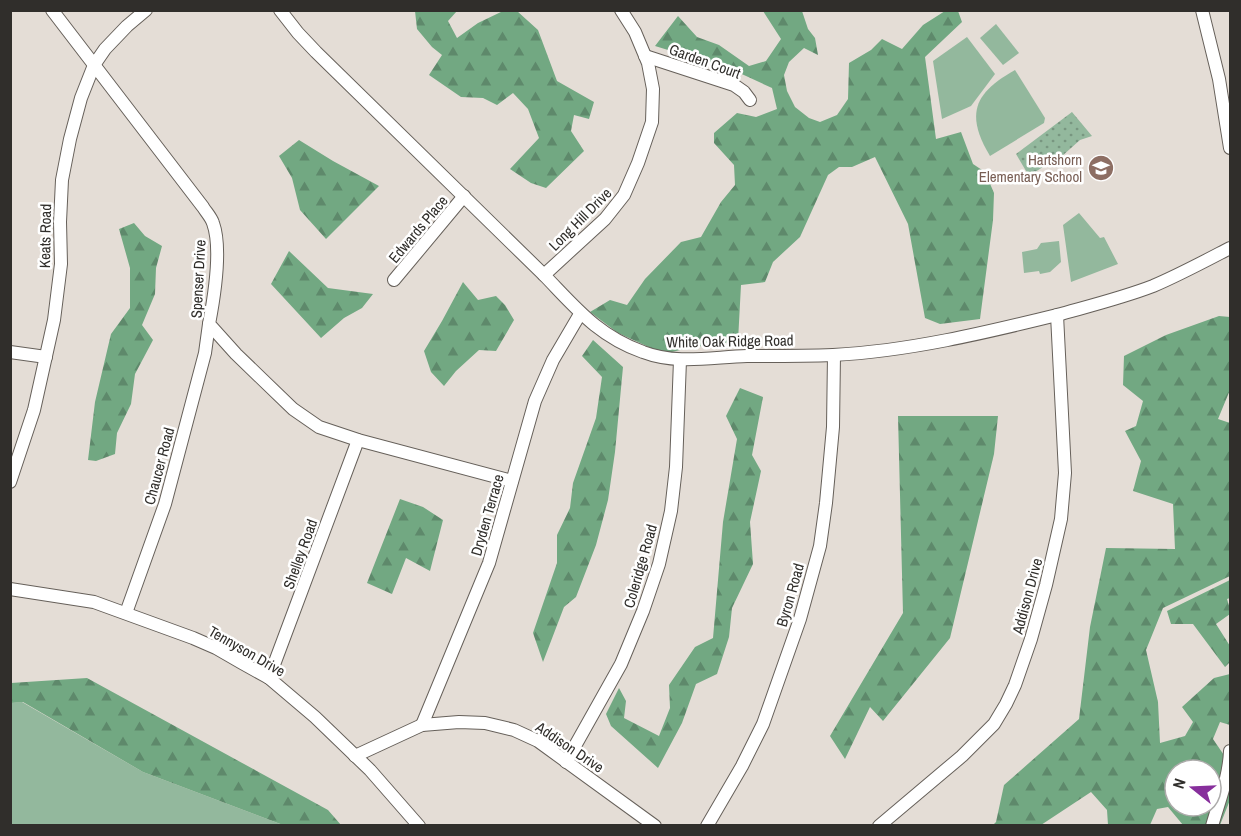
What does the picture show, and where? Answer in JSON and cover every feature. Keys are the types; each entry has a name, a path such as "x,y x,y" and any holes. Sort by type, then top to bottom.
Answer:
{"street":[{"name":"Spenser Drive","path":"52,10 213,222 216,237 216,260 209,324 236,354 293,409 319,427 358,440 512,481"},
{"name":"Keats Road","path":"10,482 34,410 54,320 61,264 62,180 81,98 94,65 105,49 146,10"},
{"name":"White Oak Ridge Road","path":"280,10 316,52 544,275 580,314 624,345 662,358 680,360 743,356 834,355 926,344 968,336 1120,298 1152,286 1230,248"},
{"name":"Long Hill Drive","path":"544,275 605,219 624,195 652,122 653,89 648,63 635,32 621,10"},
{"path":"1202,10 1219,79 1230,148"},
{"name":"Garden Court","path":"645,56 734,85 750,100"},
{"path":"1219,79 1230,73"},
{"name":"Edwards Place","path":"394,280 464,196"},
{"name":"Dryden Terrace","path":"422,725 489,563 527,424 543,380 580,314"},
{"name":"Addison Drive","path":"879,825 962,756 994,724 1015,685 1046,585 1061,519 1065,473 1057,315"},
{"name":"Chaucer Road","path":"126,613 165,504 205,353 209,324"},
{"path":"10,352 46,357"},
{"name":"Byron Road","path":"707,825 742,766 763,724 812,578 820,546 826,503 833,427 834,355"},
{"name":"Coleridge Road","path":"566,762 621,664 643,611 658,564 671,511 676,467 680,360"},
{"name":"Shelley Road","path":"269,678 358,440"},
{"name":"Tennyson Drive","path":"10,589 94,602 209,645 269,678 356,756 419,825"},
{"name":"Addison Drive","path":"356,756 422,725 459,722 485,723 514,730 538,741 655,825"},
{"path":"1212,825 1230,763 1230,751"}],"green space":[{"path":"415,11 457,11 448,21 457,38 478,23 503,11 517,11 538,30 557,81 594,102 589,119 574,115 571,131 584,151 546,188 531,183 510,169 539,138 528,109 513,93 497,105 483,98 461,97 429,75 442,55 417,29"},
{"path":"763,11 802,11 808,29 815,38 818,55 804,48 789,62 784,75 787,91 795,107 809,118 820,122 837,115 848,99 849,63 871,50 882,39 902,49 923,25 945,11 958,11 962,22 925,57 936,139 961,132 973,164 985,172 994,193 993,220 980,319 940,324 925,318 908,224 875,157 852,167 839,167 828,175 800,237 773,262 765,282 741,285 738,341 664,354 618,333 590,312 610,300 627,305 645,279 681,242 701,237 721,202 735,185 734,165 714,143 714,133 737,113 756,117 777,109 772,88 733,70 655,46 678,16 697,37 719,45 749,66 766,61 781,39"},
{"path":"996,24 1019,53 1003,65 980,38"},
{"path":"967,37 995,74 971,106 942,119 933,61"},
{"path":"1015,70 1045,118 1044,123 990,156 978,128 976,116 978,106 982,96 990,87"},
{"path":"1072,112 1092,136 1080,140 1061,157 1029,176 1016,154"},
{"path":"299,140 379,186 326,239 300,210 292,178 279,156"},
{"path":"1079,213 1100,238 1104,237 1118,264 1071,282 1063,225"},
{"path":"134,223 145,236 162,246 156,268 155,294 142,325 153,340 135,374 131,404 117,433 115,454 96,461 88,460 95,402 111,334 130,308 130,268 119,229"},
{"path":"1059,241 1061,262 1050,272 1024,273 1022,252 1037,249 1041,243"},
{"path":"289,251 328,288 373,294 362,308 344,318 321,338 271,284"},
{"path":"463,282 478,300 496,296 514,320 496,351 479,350 456,371 444,386 431,372 424,351"},
{"path":"1219,316 1230,317 1230,390 1218,419 1230,423 1230,576 1163,608 1146,650 1158,702 1160,743 1185,736 1193,722 1182,707 1214,678 1230,674 1230,725 1220,722 1213,739 1230,764 1230,800 1223,818 1223,758 1163,758 1163,808 1157,809 1150,825 1108,825 1107,810 1091,792 1041,825 992,826 996,822 1004,785 1079,719 1090,627 1106,548 1175,549 1173,504 1133,491 1141,461 1125,431 1136,426 1143,401 1123,385 1124,356 1166,335"},
{"path":"593,340 623,367 608,500 596,545 576,597 564,607 543,662 533,633 557,563 557,535 570,508 573,483 596,418 602,377 582,356"},
{"path":"740,388 763,397 752,455 761,471 750,522 753,564 732,608 729,637 717,674 696,684 682,723 658,768 611,726 606,714 619,688 626,701 624,718 659,736 670,708 669,685 695,647 713,638 723,522 737,439 726,416"},
{"path":"898,416 998,416 994,454 950,638 883,721 870,707 845,759 830,736 903,613"},
{"path":"400,499 423,507 443,520 430,571 406,558 392,594 367,583"},
{"path":"1230,580 1230,598 1227,599 1230,614 1216,624 1230,646 1230,662 1225,667 1193,624 1171,624 1167,611"},
{"path":"87,678 328,810 341,825 283,825 143,772 23,702 11,703 11,683"},
{"path":"22,702 143,772 283,825 11,826 11,703"},
{"path":"1177,818 1223,818 1220,825 1183,825"}],"place":[{"name":"Hartshorn Elementary School","path":"1101,168"}]}
